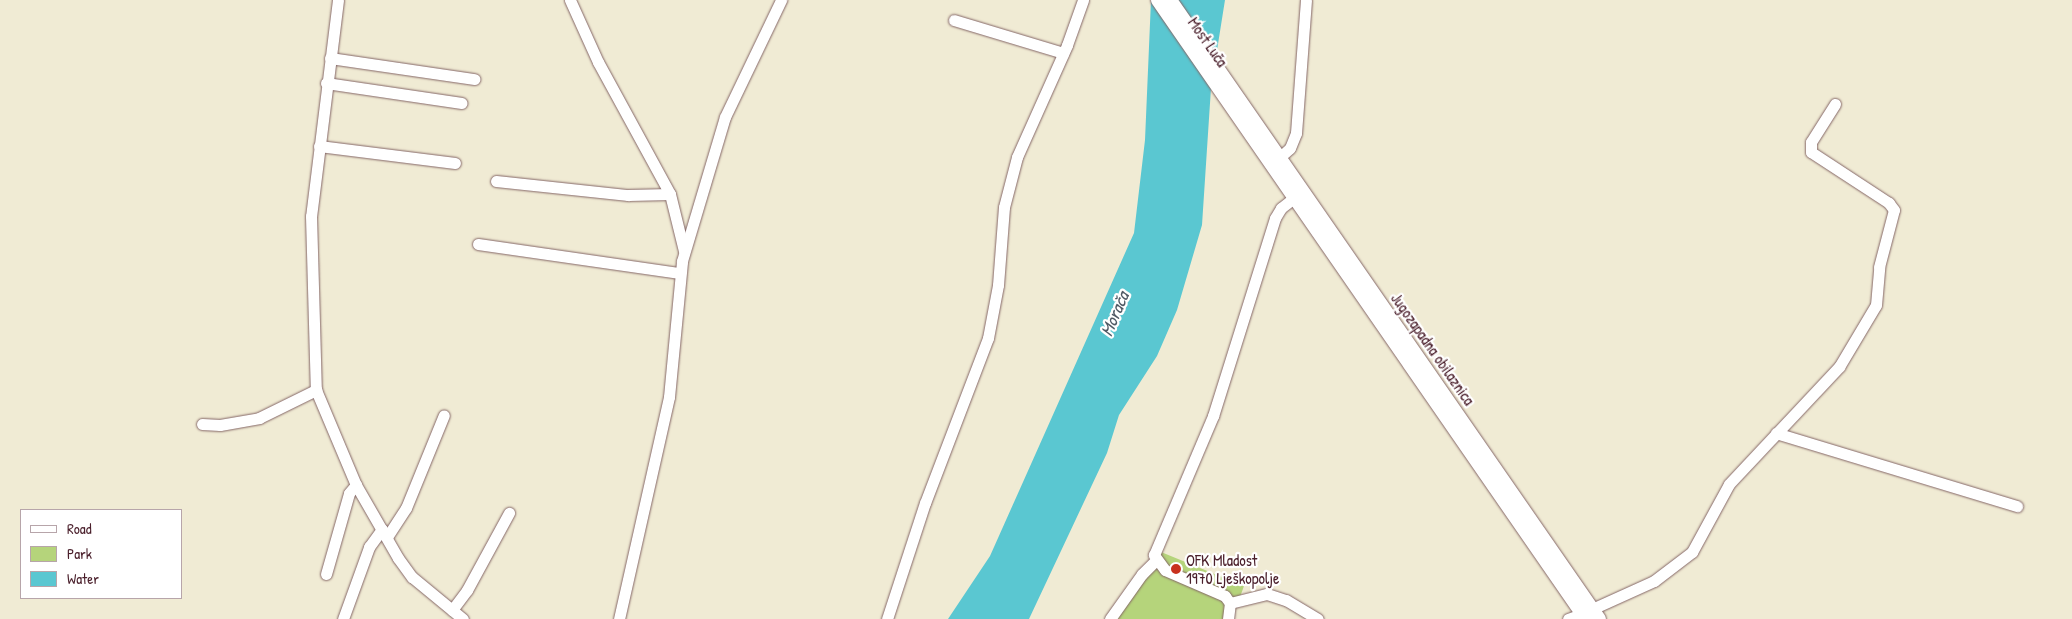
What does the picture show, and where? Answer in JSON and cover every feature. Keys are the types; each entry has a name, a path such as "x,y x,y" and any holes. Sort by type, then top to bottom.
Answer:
{"main road":[{"name":"Most Luča","path":"1158,0 1234,101"},
{"name":"Most Luča","path":"1170,0 1234,101"},
{"name":"Jugozapadna obilaznica","path":"1234,101 1280,157 1590,615"},
{"name":"Jugozapadna obilaznica","path":"1234,101 1294,198 1590,615"}],"street":[{"path":"338,0 326,83 310,230 316,390 356,485 412,577 463,619"},
{"path":"570,0 598,62 670,194 684,253"},
{"path":"619,619 669,397 680,274 684,253 731,101 781,0"},
{"path":"887,619 925,503 988,338 998,285 1004,207 1017,157 1063,53 1083,0"},
{"path":"1280,157 1290,148 1296,133 1306,0"},
{"path":"954,20 1063,53"},
{"path":"330,58 474,79"},
{"path":"326,83 462,103"},
{"path":"1568,619 1590,615 1654,581 1688,556 1706,533 1729,484 1843,362 1879,296 1879,267 1893,208 1811,152 1811,142 1835,104"},
{"path":"319,146 455,163"},
{"path":"496,181 619,194 670,194"},
{"path":"1110,619 1142,574 1155,561 1157,542 1213,416 1275,218 1281,208 1294,198"},
{"path":"478,244 680,274"},
{"path":"202,424 220,425 259,418 316,390"},
{"path":"343,619 369,547 406,508 444,415"},
{"path":"1776,433 2017,506"},
{"path":"326,574 350,491 356,485"},
{"path":"452,610 467,590 509,513"},
{"path":"1155,561 1165,570 1217,591 1230,603"},
{"path":"1230,603 1267,594 1286,600 1318,619"},
{"path":"1228,619 1230,603"}],"green space":[{"name":"OFK Mladost 1970 Lješkopolje","path":"1161,552 1244,586 1232,619 1115,619"}],"water":[{"name":"Morača","path":"1151,0 1225,0 1211,88 1202,225 1177,310 1157,356 1119,415 1107,453 1029,619 948,619 990,556 1134,233 1145,140"}],"place":[{"name":"OFK Mladost 1970 Lješkopolje","path":"1176,569"}]}
